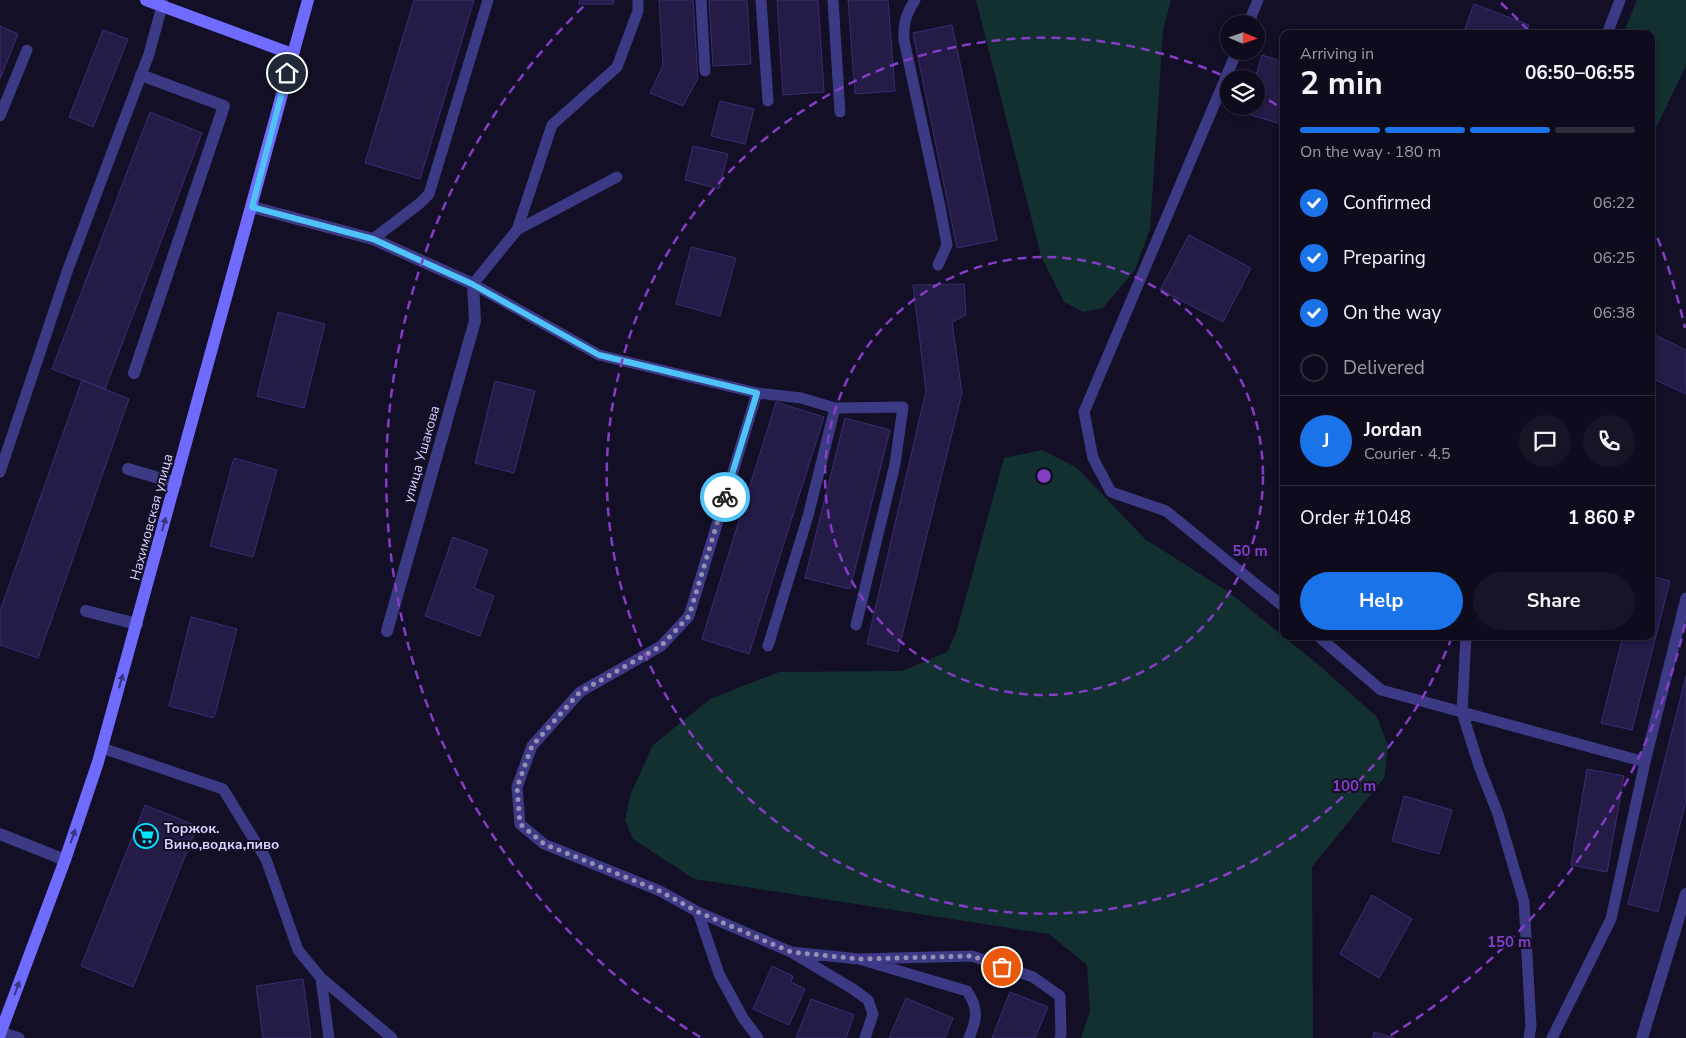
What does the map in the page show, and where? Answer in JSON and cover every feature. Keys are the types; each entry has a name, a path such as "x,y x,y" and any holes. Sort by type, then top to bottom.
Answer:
{"main road":[{"path":"146,0 162,3 292,54"},
{"name":"Нахимовская улица","path":"0,1033 65,860 102,748 308,0"}],"street":[{"path":"134,373 224,106 141,75"},
{"path":"252,207 373,239 472,284"},
{"name":"улица Ушакова","path":"387,631 475,321 472,284"},
{"path":"128,469 176,483"},
{"path":"86,611 136,624"},
{"path":"0,834 65,860"},
{"path":"1642,1038 1686,894"}],"lane":[{"path":"373,239 419,204 429,194 488,0"},
{"path":"638,0 638,11 617,67 552,125 517,230 472,284 599,355 757,393 801,398 835,408 903,407 895,464 856,625"},
{"path":"701,0 705,71"},
{"path":"761,0 768,101"},
{"path":"833,0 840,112"},
{"path":"915,0 903,26 904,40 947,245 938,265"},
{"path":"1252,15 1258,0"},
{"path":"1608,30 1620,0"},
{"path":"0,472 68,269 149,54 162,3"},
{"path":"0,116 27,50"},
{"path":"1233,60 1084,412 1093,458 1111,492 1166,511 1280,604"},
{"path":"517,230 617,177"},
{"path":"757,393 689,616 661,646 580,692 532,746 517,787 520,824 544,844 660,891 698,912 791,952 853,989 868,1000 873,1014 865,1038"},
{"path":"768,646 810,507 835,408"},
{"path":"1552,1038 1611,919 1645,762 1686,598"},
{"path":"1323,640 1382,690 1645,762"},
{"path":"1466,640 1462,712 1479,766 1498,814 1524,902 1531,1026 1529,1038"},
{"path":"102,748 223,789 266,859 298,950 321,978 392,1038"},
{"path":"698,912 719,974 743,1018 758,1038"},
{"path":"791,952 859,959 972,956 1033,977 1060,996 1062,1034 1060,1038"},
{"path":"859,959 967,991 976,1004 974,1026 969,1038"},
{"path":"321,978 329,1038"},
{"path":"0,1033 19,1038"}],"green space":[{"path":"976,0 1171,0 1163,31 1150,229 1135,270 1103,308 1083,312 1064,302 1041,256"},
{"path":"1637,0 1686,0 1686,66 1655,130 1655,30 1625,30"},
{"path":"1042,450 1077,468 1145,539 1230,593 1280,634 1280,640 1288,640 1377,717 1388,746 1384,778 1312,867 1313,1038 1081,1038 1090,1011 1087,965 1049,934 694,879 633,839 625,820 631,793 653,745 710,699 779,672 902,671 947,652 957,630 1004,458"}],"building":[{"path":"414,0 474,0 420,179 365,163"},
{"path":"579,0 614,0 613,4 579,4"},
{"path":"659,0 693,0 698,78 683,106 650,93 663,65"},
{"path":"709,0 747,0 751,64 713,66"},
{"path":"777,0 818,0 824,92 783,95"},
{"path":"848,0 888,0 895,91 855,94"},
{"path":"1474,4 1529,25 1527,30 1464,30"},
{"path":"952,25 997,240 957,248 913,33"},
{"path":"0,26 18,34 0,79"},
{"path":"103,30 128,39 93,127 69,117"},
{"path":"1265,56 1280,61 1280,124 1251,115 1265,115 1265,70 1258,70 1261,60 1265,60"},
{"path":"720,101 754,109 745,144 711,136"},
{"path":"150,112 202,133 105,389 52,369"},
{"path":"693,146 728,154 719,189 685,180"},
{"path":"1189,235 1251,268 1223,322 1160,290"},
{"path":"691,247 736,258 720,316 676,304"},
{"path":"964,284 966,315 952,322 962,393 898,652 867,644 926,391 913,285"},
{"path":"278,312 325,324 304,408 257,396"},
{"path":"1655,335 1686,350 1686,394 1655,380"},
{"path":"82,380 129,399 38,658 0,645 0,611"},
{"path":"495,381 535,391 514,473 475,463"},
{"path":"776,402 824,417 749,654 702,639"},
{"path":"845,418 890,430 850,589 805,578"},
{"path":"234,458 277,470 253,557 210,546"},
{"path":"453,537 488,550 474,588 494,596 480,636 425,616"},
{"path":"1655,577 1670,581 1655,640"},
{"path":"191,617 237,629 214,718 169,706"},
{"path":"1622,640 1655,640 1632,730 1601,723"},
{"path":"1686,676 1686,801 1658,912 1628,904"},
{"path":"1587,769 1624,776 1607,872 1571,865"},
{"path":"1404,796 1452,810 1439,854 1392,841"},
{"path":"145,805 197,826 133,987 81,966"},
{"path":"1372,895 1412,919 1379,978 1340,954"},
{"path":"772,966 793,976 791,982 805,989 789,1025 753,1009"},
{"path":"303,979 311,1038 263,1038 256,986"},
{"path":"1010,992 1048,1007 1035,1038 992,1038"},
{"path":"906,998 953,1018 945,1038 889,1038"},
{"path":"811,999 854,1015 846,1038 796,1038"},
{"path":"1374,1032 1395,1038 1373,1038"}],"way so far":[{"path":"725,497 689,616 661,646 580,692 532,746 517,787 520,824 544,844 660,891 698,912 791,952 859,959 972,956 1002,967"}],"place":[{"name":"Торжок. Вино,водка,пиво","path":"146,836"}],"route":[{"path":"287,73 252,207 373,239 472,284 599,355 757,393 725,497"}]}
